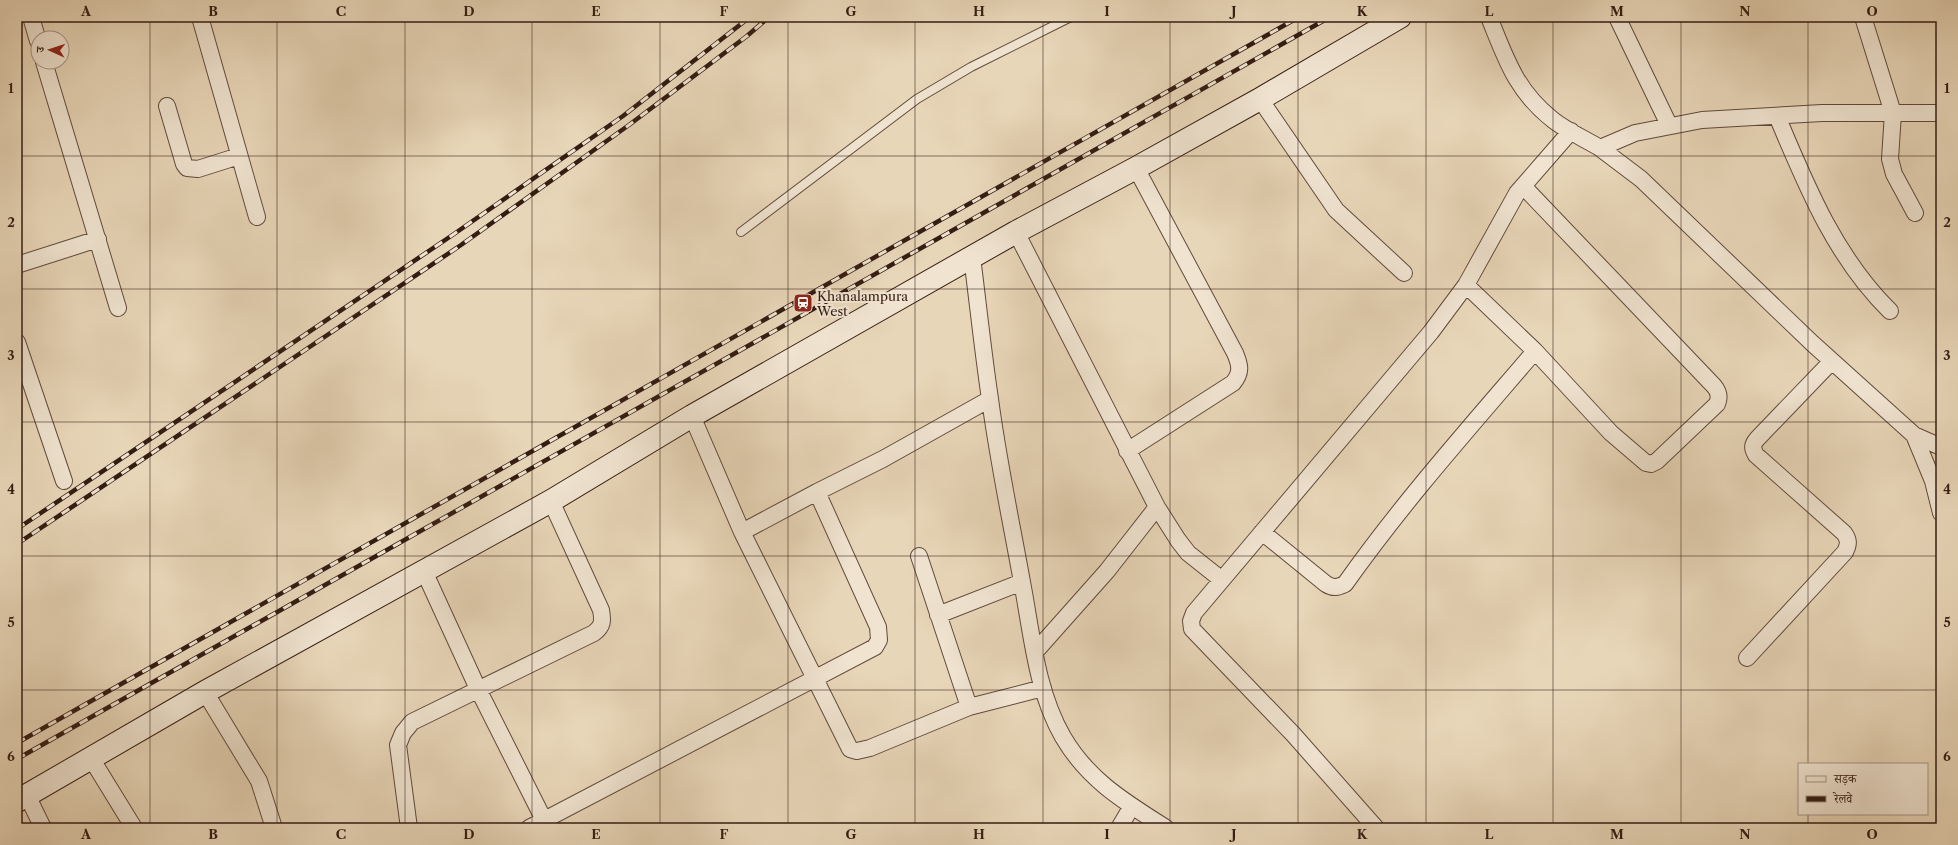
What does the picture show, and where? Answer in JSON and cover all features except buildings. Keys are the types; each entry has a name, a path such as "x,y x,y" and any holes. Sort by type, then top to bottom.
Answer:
{"main road":[{"path":"22,798 205,692 551,501 692,416 1016,232 1136,168 1260,99 1400,17"}],"street":[{"path":"31,17 35,30"},
{"path":"200,17 257,217"},
{"path":"1489,17 1511,72 1527,94 1553,120 1600,148 1641,179 1832,361 1914,435 1941,447"},
{"path":"1617,17 1669,125"},
{"path":"1863,17 1892,113 1890,159 1894,174 1915,213"},
{"path":"46,70 118,308"},
{"path":"1260,99 1336,210 1404,273"},
{"path":"167,106 184,164 187,168 198,169 239,156"},
{"path":"1600,148 1635,133 1669,125 1702,120 1822,113 1941,113"},
{"path":"1777,116 1805,183 1832,235 1871,292 1890,311"},
{"path":"1376,828 1293,734 1192,629 1191,621 1194,613 1431,332 1466,285 1517,193 1571,131"},
{"path":"1127,450 1233,382 1239,375 1240,365 1136,168"},
{"path":"1466,285 1535,351 1611,433 1646,463 1651,464 1658,461 1717,404 1720,399 1719,392 1714,386 1523,186"},
{"path":"1016,232 1157,507 1188,553 1222,580"},
{"path":"17,265 98,239"},
{"path":"972,258 990,398 1035,652 1048,709 1064,738 1086,768 1116,796 1166,828"},
{"path":"17,342 64,481"},
{"path":"1262,532 1326,584 1332,587 1338,587 1345,584 1375,541 1535,351"},
{"path":"1747,658 1845,552 1848,544 1848,538 1844,533 1756,455 1752,449 1757,438 1832,361"},
{"path":"742,532 883,459 990,398"},
{"path":"692,416 742,532 845,742 850,749 857,751 870,748 969,706 1043,688"},
{"path":"1914,435 1933,481 1941,513"},
{"path":"529,828 546,824 875,647 879,640 878,627 817,492"},
{"path":"409,828 398,745 403,733 412,722 594,633 601,627 603,620 600,610 551,501"},
{"path":"1035,652 1107,571 1157,507"},
{"path":"919,556 969,706"},
{"path":"424,571 478,689 546,824"},
{"path":"938,615 1022,582"},
{"path":"205,692 259,781 274,828"},
{"path":"91,758 134,828"},
{"path":"22,798 43,828"},
{"path":"1119,828 1132,806"}],"lane":[{"path":"741,232 917,99 971,67 1071,17"}],"railway":[{"path":"17,529 454,234 623,116 750,17"},
{"path":"17,544 461,245 629,125 747,36 769,17"},
{"path":"17,743 1299,17"},
{"path":"17,759 1330,17"}],"place":[{"name":"Khanalampura West","path":"803,303"}]}
